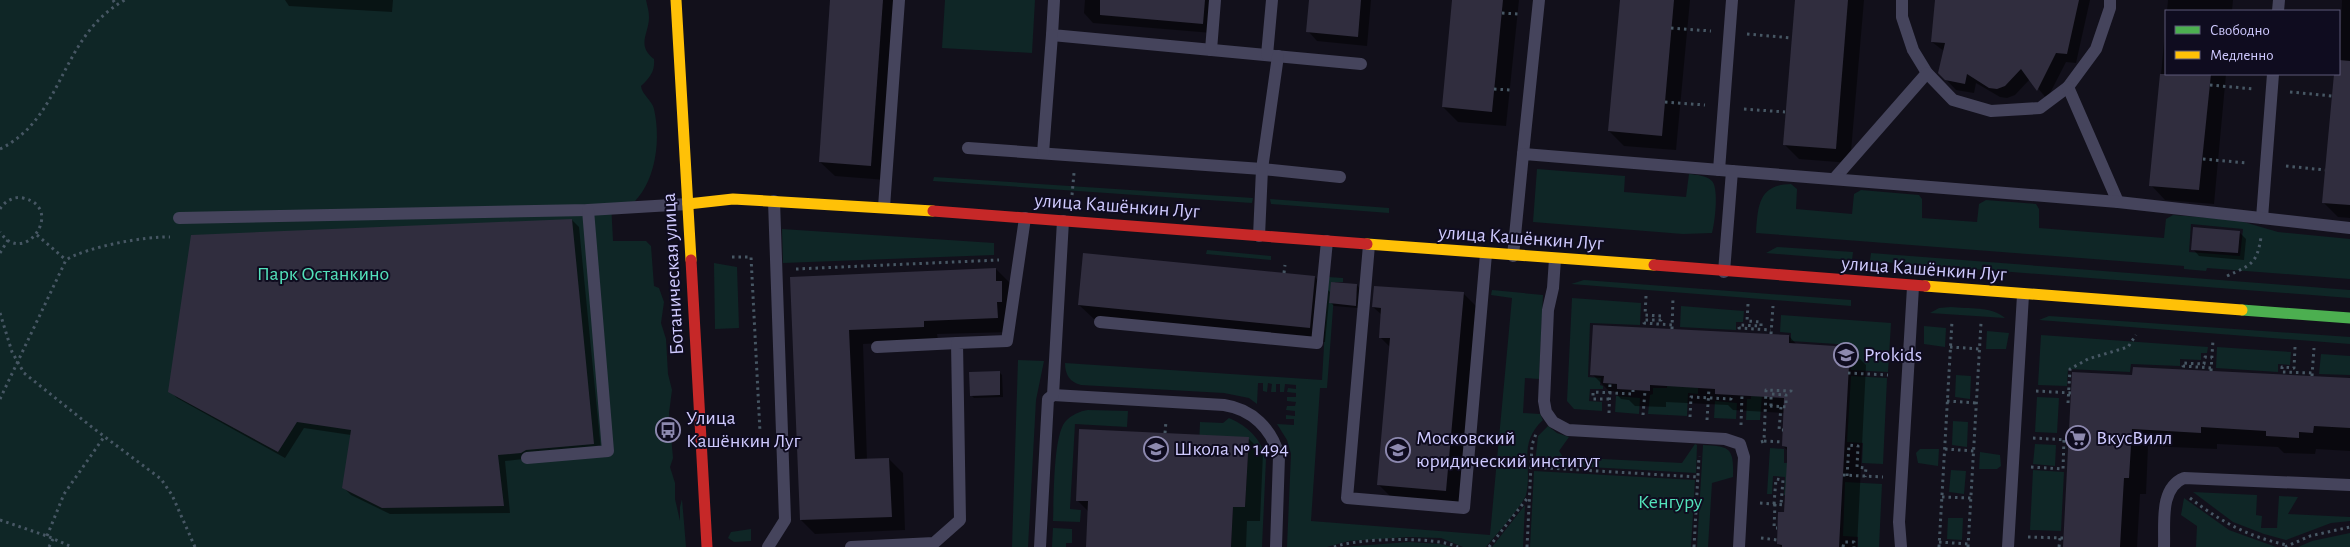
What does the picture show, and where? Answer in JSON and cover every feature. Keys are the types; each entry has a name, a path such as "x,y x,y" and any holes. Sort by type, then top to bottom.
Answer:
{"street":[{"name":"Ботаническая улица","path":"676,0 707,547"},
{"name":"улица Кашёнкин Луг","path":"688,204 733,200 884,207 1913,287 2350,318"}],"lane":[{"path":"884,207 899,0"},
{"path":"1043,153 1054,0"},
{"path":"1211,50 1215,0"},
{"path":"1259,236 1262,169 1273,56 1272,0"},
{"path":"1513,256 1539,0"},
{"path":"1718,170 1732,0"},
{"path":"1902,0 1902,17 1913,50 1926,73 1953,100 1991,111 2040,108 2068,87 2096,49 2110,8 2110,0"},
{"path":"1052,35 1361,64"},
{"path":"1834,179 1926,73"},
{"path":"2262,218 2273,75"},
{"path":"2068,87 2118,202"},
{"path":"968,148 1262,169 1340,177"},
{"path":"1523,154 2118,202 2350,228"},
{"path":"1724,272 1732,171"},
{"path":"768,547 785,520 774,201"},
{"path":"179,218 588,210 688,204"},
{"path":"527,458 608,451 588,210"},
{"path":"877,347 1007,341 1025,218"},
{"path":"1053,395 1063,221"},
{"path":"1100,322 1317,344 1327,242"},
{"path":"1369,244 1347,498 1464,508 1486,254"},
{"path":"1555,259 1553,288 1548,310 1544,401 1550,418 1557,425 1568,430 1694,437 1730,440 1740,444 1744,451 1739,547"},
{"path":"1900,547 1899,522 1913,287"},
{"path":"2008,547 2023,295"},
{"path":"851,547 934,545 960,520 957,343"},
{"path":"1040,547 1048,399 1053,395 1224,404 1235,406 1250,414 1270,434 1279,456 1276,547"},
{"path":"2164,547 2167,501 2174,483 2184,478 2197,477 2350,485"}],"path":[{"path":"113,0 116,5"},
{"path":"0,149 17,140 27,131 48,102 88,30 116,5 125,0"},
{"path":"1672,28 1716,32"},
{"path":"1729,33 1792,38"},
{"path":"1665,102 1710,106"},
{"path":"1724,107 1785,112"},
{"path":"0,232 8,240 25,242 37,235 41,228 42,219 34,203 18,198 1,206"},
{"path":"2227,276 2247,267 2258,256 2262,218"},
{"path":"37,235 66,260"},
{"path":"0,399 66,260 75,254 90,250 144,239 170,237"},
{"path":"0,253 8,240"},
{"path":"732,258 751,257 760,439"},
{"path":"752,272 1008,260"},
{"path":"1284,273 1285,265"},
{"path":"1646,296 1645,315 1661,316 1661,320 1644,320 1644,323 1672,327 1674,298"},
{"path":"1748,304 1747,321 1761,322 1761,326 1740,325 1740,328 1771,332 1772,306"},
{"path":"0,313 17,364 24,373 104,437 161,479 172,495 195,547"},
{"path":"1952,321 1939,545 1968,545 1981,323"},
{"path":"2068,403 2070,369 2088,360 2128,347 2136,334"},
{"path":"2212,358 2205,357 2204,364 2183,363 2183,366 2211,369 2212,358 2213,340"},
{"path":"1950,347 1980,348"},
{"path":"2295,347 2294,368 2282,368 2282,372 2313,375 2314,348"},
{"path":"1848,373 1892,375"},
{"path":"1610,383 1610,393 1610,398 1593,398 1593,392 1610,393 1633,394 1633,390"},
{"path":"1774,384 1774,390"},
{"path":"1782,442 1762,441 1766,390 1791,391 1791,387"},
{"path":"1707,421 1708,388"},
{"path":"1643,417 1644,391"},
{"path":"2033,391 2070,393"},
{"path":"1766,406 1787,407 1786,395 1771,394 1770,406"},
{"path":"1694,547 1698,477 1691,397 1731,399 1731,395"},
{"path":"1741,425 1742,396"},
{"path":"1947,401 1976,403"},
{"path":"1780,407 1779,430 1782,430"},
{"path":"1527,547 1534,435 1550,418"},
{"path":"47,536 64,494 104,437"},
{"path":"2029,467 2063,469 2066,440 2030,438"},
{"path":"1865,476 1866,468 1857,467 1858,446 1849,445 1845,476 1886,478"},
{"path":"1945,449 1974,451"},
{"path":"1531,467 1698,477"},
{"path":"1777,528 1774,528 1783,480 1776,479 1778,504"},
{"path":"2174,483 2206,510 2231,527 2286,546 2324,531 2350,527"},
{"path":"1489,547 1530,496"},
{"path":"1942,497 1971,498"},
{"path":"0,520 47,536 72,547"},
{"path":"2025,536 2061,538 2059,547"},
{"path":"1761,538 1777,540"},
{"path":"49,547 53,539"},
{"path":"1334,547 1349,543 1408,540 1440,541 1458,547"},
{"path":"1844,547 1844,542 1854,542 1854,547"}],"green space":[{"name":"Парк Останкино","path":"0,0 646,0 649,17 645,44 649,54 654,59 654,67 647,80 641,86 654,109 657,134 655,160 647,184 632,204 611,203 613,241 646,241 651,246 654,286 659,288 664,302 661,323 666,339 668,374 672,390 669,413 673,458 670,467 675,483 675,499 680,521 682,499 686,547 0,547"},
{"path":"945,0 1035,0 1032,53 942,48"},
{"path":"1537,169 1625,176 1624,192 1686,197 1689,174 1704,176 1712,181 1716,198 1712,233 1683,234 1533,222"},
{"path":"934,177 1253,198 1252,203 933,181"},
{"path":"1791,184 1797,189 1796,209 1852,214 1854,194 1861,190 1919,195 1922,199 1922,218 1977,222 1979,204 1986,200 2036,204 2039,209 2039,228 2164,238 2166,219 2173,215 2237,220 2278,232 2350,239 2350,279 2207,268 2206,271 2184,269 2184,266 1756,233 1759,206 1762,199 1772,188","holes":["2191,224 2243,229 2240,256 2189,252"]},
{"path":"1270,199 1389,208 1389,213 1271,204"},
{"path":"782,229 994,243 994,255 783,263"},
{"path":"1777,247 1853,252 1852,260 1766,253"},
{"path":"1207,250 1271,256 1271,260 1206,254"},
{"path":"1871,253 2350,290 2350,298 1870,261"},
{"path":"714,263 737,267 739,328 715,329"},
{"path":"1328,277 1343,278 1343,282 1335,282 1327,388 1320,388 1311,521 1490,535 1512,298 1491,295 1492,290 1543,295 1539,379 1525,378 1523,413 1540,414 1543,420 1530,438 1527,456 1528,484 1524,500 1486,547 1463,547 1441,538 1408,537 1349,541 1327,547 1287,547 1291,454 1287,440 1277,424 1294,425 1294,419 1286,419 1286,415 1295,416 1295,411 1286,410 1287,406 1295,406 1296,402 1287,401 1287,397 1296,397 1296,393 1287,392 1288,388 1296,389 1296,385 1285,384 1284,392 1280,392 1280,384 1276,384 1276,392 1271,392 1272,384 1268,383 1267,392 1263,391 1263,383 1258,383 1257,404 1249,398 1224,393 1081,385 1071,380 1067,374 1065,363 1322,380"},
{"path":"1584,280 1851,300 1851,306 1571,284"},
{"path":"1572,298 1641,303 1640,325 1590,323 1588,377 1601,378 1600,385 1603,386 1603,389 1590,389 1589,401 1602,402 1602,411 1574,409 1567,401"},
{"path":"1681,306 1744,311 1743,322 1736,322 1736,330 1680,327"},
{"path":"1939,308 1987,310 2000,314 2005,318 1930,313"},
{"path":"1781,315 1891,323 1888,372 1851,370 1852,345 1791,341 1791,333 1780,332"},
{"path":"2049,316 2350,337 2350,344 2039,320"},
{"path":"1924,326 1946,328 1945,347 1924,344"},
{"path":"1987,331 2009,333 2006,349 1986,349"},
{"path":"2041,335 2208,347 2207,353 2201,353 2201,360 2180,359 2180,366 2131,364 2130,372 2068,369 2067,386 2038,385"},
{"path":"2217,347 2291,352 2290,365 2278,364 2278,372 2216,368"},
{"path":"2321,354 2350,356 2350,375 2319,374"},
{"path":"1018,360 1044,361 1036,400 1028,547 1012,547"},
{"path":"1956,375 1971,376 1970,399 1955,397"},
{"path":"1851,376 1887,378 1883,464 1862,463 1863,443 1847,442"},
{"path":"1667,381 1698,383 1698,394 1688,393 1687,416 1648,414 1650,395 1653,394 1653,388 1667,388"},
{"path":"1751,394 1762,395 1760,420 1746,420 1747,399 1751,399"},
{"path":"1616,396 1640,398 1639,414 1615,412"},
{"path":"2037,397 2059,398 2057,433 2035,432"},
{"path":"1715,401 1737,403 1736,419 1714,418"},
{"path":"1088,410 1128,411 1127,427 1075,424 1070,509 1081,510 1080,522 1053,521 1056,454 1061,430 1070,417"},
{"path":"1229,418 1253,434 1261,445 1266,459 1262,547 1231,547 1233,507 1245,507 1249,437 1199,447 1200,422 1223,423"},
{"path":"1953,421 1968,422 1967,447 1952,445"},
{"path":"1548,426 1557,433 1569,437 1559,451 1563,457 1682,463 1695,444 1697,445 1696,473 1535,464 1538,436"},
{"path":"2035,444 2056,445 2055,466 2033,464"},
{"path":"1703,445 1719,446 1728,450 1733,460 1733,477 1712,483 1708,547 1697,547"},
{"path":"1770,448 1784,449 1784,463 1792,463 1790,495 1784,495 1785,477 1773,476 1772,494 1767,494"},
{"path":"1920,449 1939,449 1938,466 1918,463 1916,453"},
{"path":"1980,452 2000,455 2001,466 1997,469 1979,469"},
{"path":"1951,470 1966,471 1964,494 1949,492"},
{"path":"2033,470 2064,472 2061,531 2030,530"},
{"name":"Кенгуру","path":"1534,471 1695,480 1691,547 1530,547"},
{"path":"1845,482 1882,484 1879,547 1858,547 1858,537 1843,536"},
{"path":"2193,492 2257,495 2256,515 2262,516 2261,528 2277,528 2279,496 2298,497 2288,514 2350,517 2350,521 2331,523 2286,540 2233,522"},
{"path":"2184,498 2229,530 2276,547 2196,547 2197,526 2181,515"},
{"path":"1525,505 1523,547 1492,547"},
{"path":"1948,518 1963,518 1962,540 1947,539"},
{"path":"1053,528 1072,529 1072,543 1066,543 1066,547 1052,547"},
{"path":"751,529 751,541 734,542 728,538 731,532"},
{"path":"2350,533 2350,547 2298,547 2312,541"},
{"path":"1409,542 1440,544 1452,547 1343,547"}],"building":[{"path":"830,0 883,0 871,166 819,162"},
{"path":"1100,0 1205,0 1203,24 1100,15"},
{"path":"1309,0 1361,0 1358,37 1306,32"},
{"path":"1452,0 1503,0 1492,112 1442,107"},
{"path":"1620,0 1674,0 1662,136 1608,131"},
{"path":"1795,0 1848,0 1836,149 1783,145"},
{"path":"1935,0 2079,0 2067,54 2056,53 2037,91 2021,69 2005,86 1997,89 1989,88 1967,74 1965,84 1945,80 1938,73 1945,43 1931,42"},
{"path":"2340,60 2350,61 2350,205 2322,203 2334,75 2340,75"},
{"path":"2160,74 2211,75 2199,190 2149,186"},
{"path":"572,219 594,444 526,450 521,453 498,455 504,506 382,508 342,488 351,430 297,422 278,452 168,392 191,235"},
{"path":"2193,227 2240,231 2238,253 2191,250"},
{"path":"1083,253 1315,276 1310,328 1078,305"},
{"path":"996,268 996,281 1002,281 1002,302 997,302 998,318 924,321 924,327 849,330 855,459 889,458 892,517 800,520 790,277"},
{"path":"1331,282 1357,284 1356,306 1329,303"},
{"path":"1374,286 1464,292 1446,491 1377,485 1390,338 1379,338 1381,308 1372,307"},
{"path":"1593,325 1789,335 1789,343 1850,347 1839,547 1782,547 1782,545 1777,544 1778,512 1784,512 1787,461 1787,447 1782,446 1784,398 1715,394 1715,389 1650,385 1650,391 1617,389 1617,384 1603,383 1604,376 1590,375"},
{"path":"2133,367 2350,378 2350,428 2314,426 2313,433 2299,432 2299,438 2266,436 2266,431 2201,427 2201,433 2132,429 2129,478 2124,478 2120,547 2063,547 2072,372 2132,375"},
{"path":"1000,371 1000,395 970,396 969,372"},
{"path":"1079,429 1249,437 1245,507 1233,507 1231,547 1086,547 1088,501 1076,501"}],"traffic: fast":[{"path":"2242,310 2350,318"}],"traffic: slow":[{"path":"676,0 691,260"},
{"path":"688,204 733,199 933,211"},
{"path":"1367,244 1654,265"},
{"path":"1925,286 2242,310"}],"traffic: jam":[{"path":"933,211 1367,244"},
{"path":"691,260 707,547"},
{"path":"1654,265 1925,286"}],"place":[{"name":"Prokids","path":"1846,355"},
{"name":"Улица Кашёнкин Луг","path":"668,430"},
{"name":"ВкусВилл","path":"2078,438"},
{"name":"Школа № 1494","path":"1156,449"},
{"name":"Московский юридический институт","path":"1398,450"}]}
